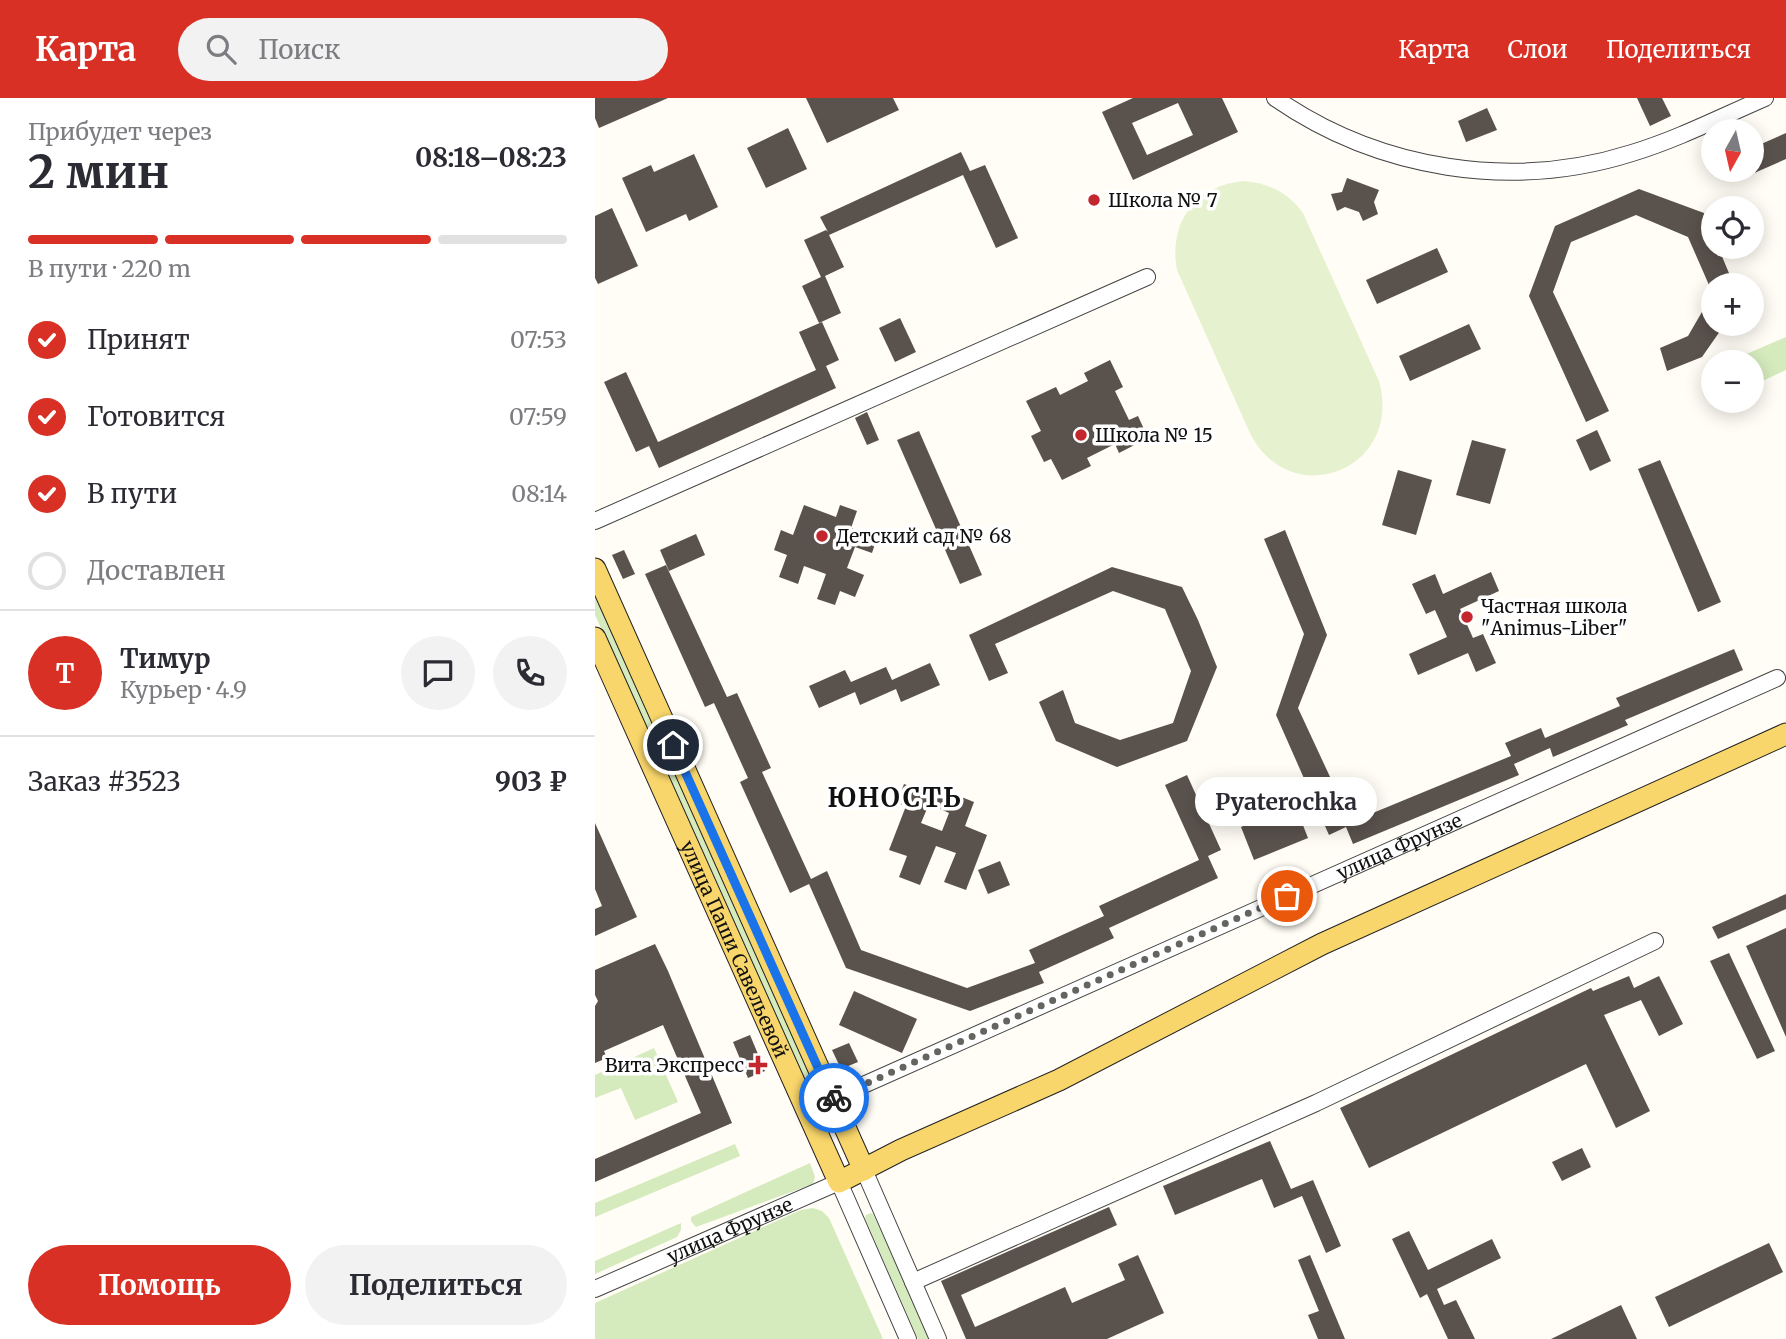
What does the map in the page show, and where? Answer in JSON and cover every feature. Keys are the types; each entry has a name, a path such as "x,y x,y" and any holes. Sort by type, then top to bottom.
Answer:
{"main road":[{"name":"улица Паши Савельевой","path":"595,569 864,1170"},
{"name":"улица Паши Савельевой","path":"595,638 839,1182"},
{"name":"улица Фрунзе","path":"839,1182 901,1150 1059,1080 1322,944 1786,734"}],"street":[{"path":"1275,98 1331,131 1373,149 1436,165 1508,172 1562,169 1619,157 1657,145 1765,98"},
{"path":"595,521 1147,277"},
{"name":"улица Фрунзе","path":"832,1099 1777,678"},
{"path":"913,1282 1316,1103 1655,941"},
{"name":"улица Паши Савельевой","path":"864,1170 939,1339"},
{"name":"улица Фрунзе","path":"595,1289 839,1182"},
{"name":"улица Паши Савельевой","path":"839,1182 908,1339"}],"green space":[{"path":"1244,181 1277,190 1303,213 1379,381 1382,412 1375,438 1359,458 1338,471 1314,475 1289,471 1267,456 1249,431 1177,270 1177,236 1189,209 1199,198 1212,190"},
{"path":"1786,337 1786,370 1764,380 1764,350 1756,350"},
{"path":"595,588 826,1111 822,1113 817,1109 595,615"},
{"path":"654,1048 678,1102 635,1120 621,1088 595,1098 595,1075"},
{"path":"735,1144 740,1156 595,1217 595,1203"},
{"path":"810,1163 815,1177 813,1184 696,1227 691,1221 691,1217"},
{"path":"813,1208 822,1211 829,1218 883,1339 595,1339 595,1303 801,1210"},
{"path":"871,1213 931,1339 918,1339 865,1218"},
{"path":"681,1223 677,1237 595,1274 595,1261"}],"building":[{"path":"595,98 668,98 599,128 595,118"},
{"path":"806,98 893,98 899,110 827,143"},
{"path":"1133,98 1222,98 1238,132 1133,180 1102,112","holes":["1178,103 1193,135 1147,155 1132,123"]},
{"path":"1637,98 1662,98 1671,116 1650,126"},
{"path":"1487,108 1497,130 1466,142 1458,121"},
{"path":"788,128 807,169 766,188 747,148"},
{"path":"1786,133 1786,159 1764,169 1764,143"},
{"path":"961,152 970,171 985,165 1018,238 996,248 963,175 829,235 844,267 825,276 841,313 819,323 802,286 821,277 804,240 826,230 828,232 820,217"},
{"path":"694,154 718,207 689,221 686,214 646,232 622,178 651,165 654,172"},
{"path":"1347,178 1379,190 1374,202 1378,214 1363,221 1359,212 1345,207 1337,211 1331,194 1342,192"},
{"path":"1639,189 1701,212 1701,259 1723,259 1729,273 1704,273 1688,237 1636,215 1571,242 1553,292 1609,411 1586,422 1529,296 1555,226"},
{"path":"612,208 638,266 598,284 595,278 595,216"},
{"path":"1437,248 1448,272 1377,304 1366,280"},
{"path":"1701,314 1701,336 1717,336 1707,350 1701,350 1701,357 1667,371 1660,348 1688,336"},
{"path":"900,318 916,352 895,362 879,328"},
{"path":"822,322 839,360 826,366 836,388 659,468 649,446 636,452 604,382 626,372 658,442 816,370 799,332"},
{"path":"1469,324 1481,349 1410,381 1399,356"},
{"path":"1110,360 1123,387 1115,391 1129,420 1138,416 1148,438 1119,453 1115,444 1087,458 1091,466 1062,480 1051,459 1044,462 1031,436 1041,431 1026,401 1056,387 1060,395 1088,381 1084,373"},
{"path":"867,412 879,440 867,445 855,418"},
{"path":"1597,430 1611,461 1590,471 1576,440"},
{"path":"919,431 982,575 960,584 897,440"},
{"path":"1472,440 1506,449 1490,504 1456,495"},
{"path":"1660,460 1721,602 1698,612 1638,469"},
{"path":"1398,470 1432,480 1416,535 1382,525"},
{"path":"804,505 836,517 840,505 857,511 851,528 877,538 872,553 855,547 847,568 864,575 855,597 840,591 835,605 817,599 826,574 804,566 798,584 779,577 787,555 774,550 781,530 793,535"},
{"path":"1285,530 1327,635 1298,708 1351,822 1511,756 1505,743 1541,728 1545,738 1620,706 1616,698 1734,649 1743,670 1625,720 1628,725 1553,757 1550,748 1514,764 1519,775 1353,844 1346,827 1329,835 1276,715 1304,634 1264,539"},
{"path":"696,534 705,555 669,571 660,550"},
{"path":"624,550 635,574 623,579 612,555"},
{"path":"666,565 727,697 737,693 771,768 762,772 811,879 827,871 861,950 967,988 1035,963 1029,950 1104,916 1099,906 1199,860 1165,785 1187,775 1221,850 1208,856 1218,878 1109,928 1114,938 1039,972 1044,983 970,1011 846,968 809,884 790,893 740,782 748,778 714,703 705,707 645,574"},
{"path":"1112,567 1182,587 1217,667 1187,741 1117,767 1056,741 1039,702 1063,690 1075,723 1120,740 1173,723 1191,671 1165,609 1113,591 995,644 1008,673 989,681 969,635"},
{"path":"1491,572 1499,591 1460,609 1473,638 1483,634 1496,663 1476,672 1468,653 1418,675 1409,654 1447,637 1435,610 1426,614 1412,584 1435,574 1443,594"},
{"path":"930,663 940,685 901,702 896,689 860,705 855,692 819,708 809,686 845,670 851,682 886,667 892,680"},
{"path":"904,784 946,800 949,792 974,802 965,826 987,835 966,890 944,882 956,853 936,846 920,885 899,877 907,856 889,850 906,806 897,803","holes":["929,804 949,813 942,831 921,823"]},
{"path":"1295,805 1308,838 1254,860 1241,827"},
{"path":"595,823 637,917 595,936 595,909 602,906 595,889"},
{"path":"1000,861 1010,885 988,894 978,870"},
{"path":"1786,894 1786,909 1718,939 1712,927"},
{"path":"1786,928 1786,1037 1746,946"},
{"path":"655,944 732,1123 595,1182 595,1159 701,1113 663,1025 604,1051 607,1058 595,1063 595,1006 598,1001 595,995 595,970"},
{"path":"1729,953 1775,1051 1757,1059 1710,961"},
{"path":"1629,976 1634,988 1659,976 1683,1024 1659,1036 1641,1000 1604,1015 1650,1111 1616,1128 1586,1064 1369,1168 1340,1108 1591,988 1593,991"},
{"path":"854,991 917,1019 902,1053 839,1025"},
{"path":"750,1035 765,1071 748,1078 733,1042"},
{"path":"849,1043 858,1062 841,1069 832,1050"},
{"path":"1270,1141 1291,1189 1313,1180 1341,1246 1326,1253 1302,1196 1274,1208 1262,1179 1175,1215 1163,1186"},
{"path":"1582,1148 1591,1167 1562,1181 1552,1162"},
{"path":"1109,1207 1117,1225 961,1295 975,1327 1065,1287 1072,1303 1125,1280 1118,1264 1138,1255 1164,1313 1107,1339 966,1339 941,1281"},
{"path":"1409,1231 1428,1270 1492,1239 1501,1258 1437,1289 1444,1305 1456,1300 1475,1339 1448,1339 1427,1294 1420,1298 1392,1239"},
{"path":"1769,1243 1783,1272 1669,1327 1655,1297"},
{"path":"1310,1255 1345,1339 1318,1339 1308,1315 1319,1311 1298,1260"},
{"path":"1621,1305 1637,1339 1551,1339"}],"way so far":[{"path":"834,1098 1287,896"}],"place":[{"name":"Школа № 7","path":"1094,200"},
{"name":"Школа № 15","path":"1081,435"},
{"name":"Детский сад № 68","path":"822,536"},
{"name":"Частная школа \"Animus-Liber\"","path":"1467,617"},
{"name":"Pyaterochka","path":"1287,896"},
{"name":"Вита Экспресс","path":"758,1065"}],"district":[{"name":"ЮНОСТЬ","path":"895,797"}],"route":[{"path":"673,745 832,1099 834,1098"}]}
